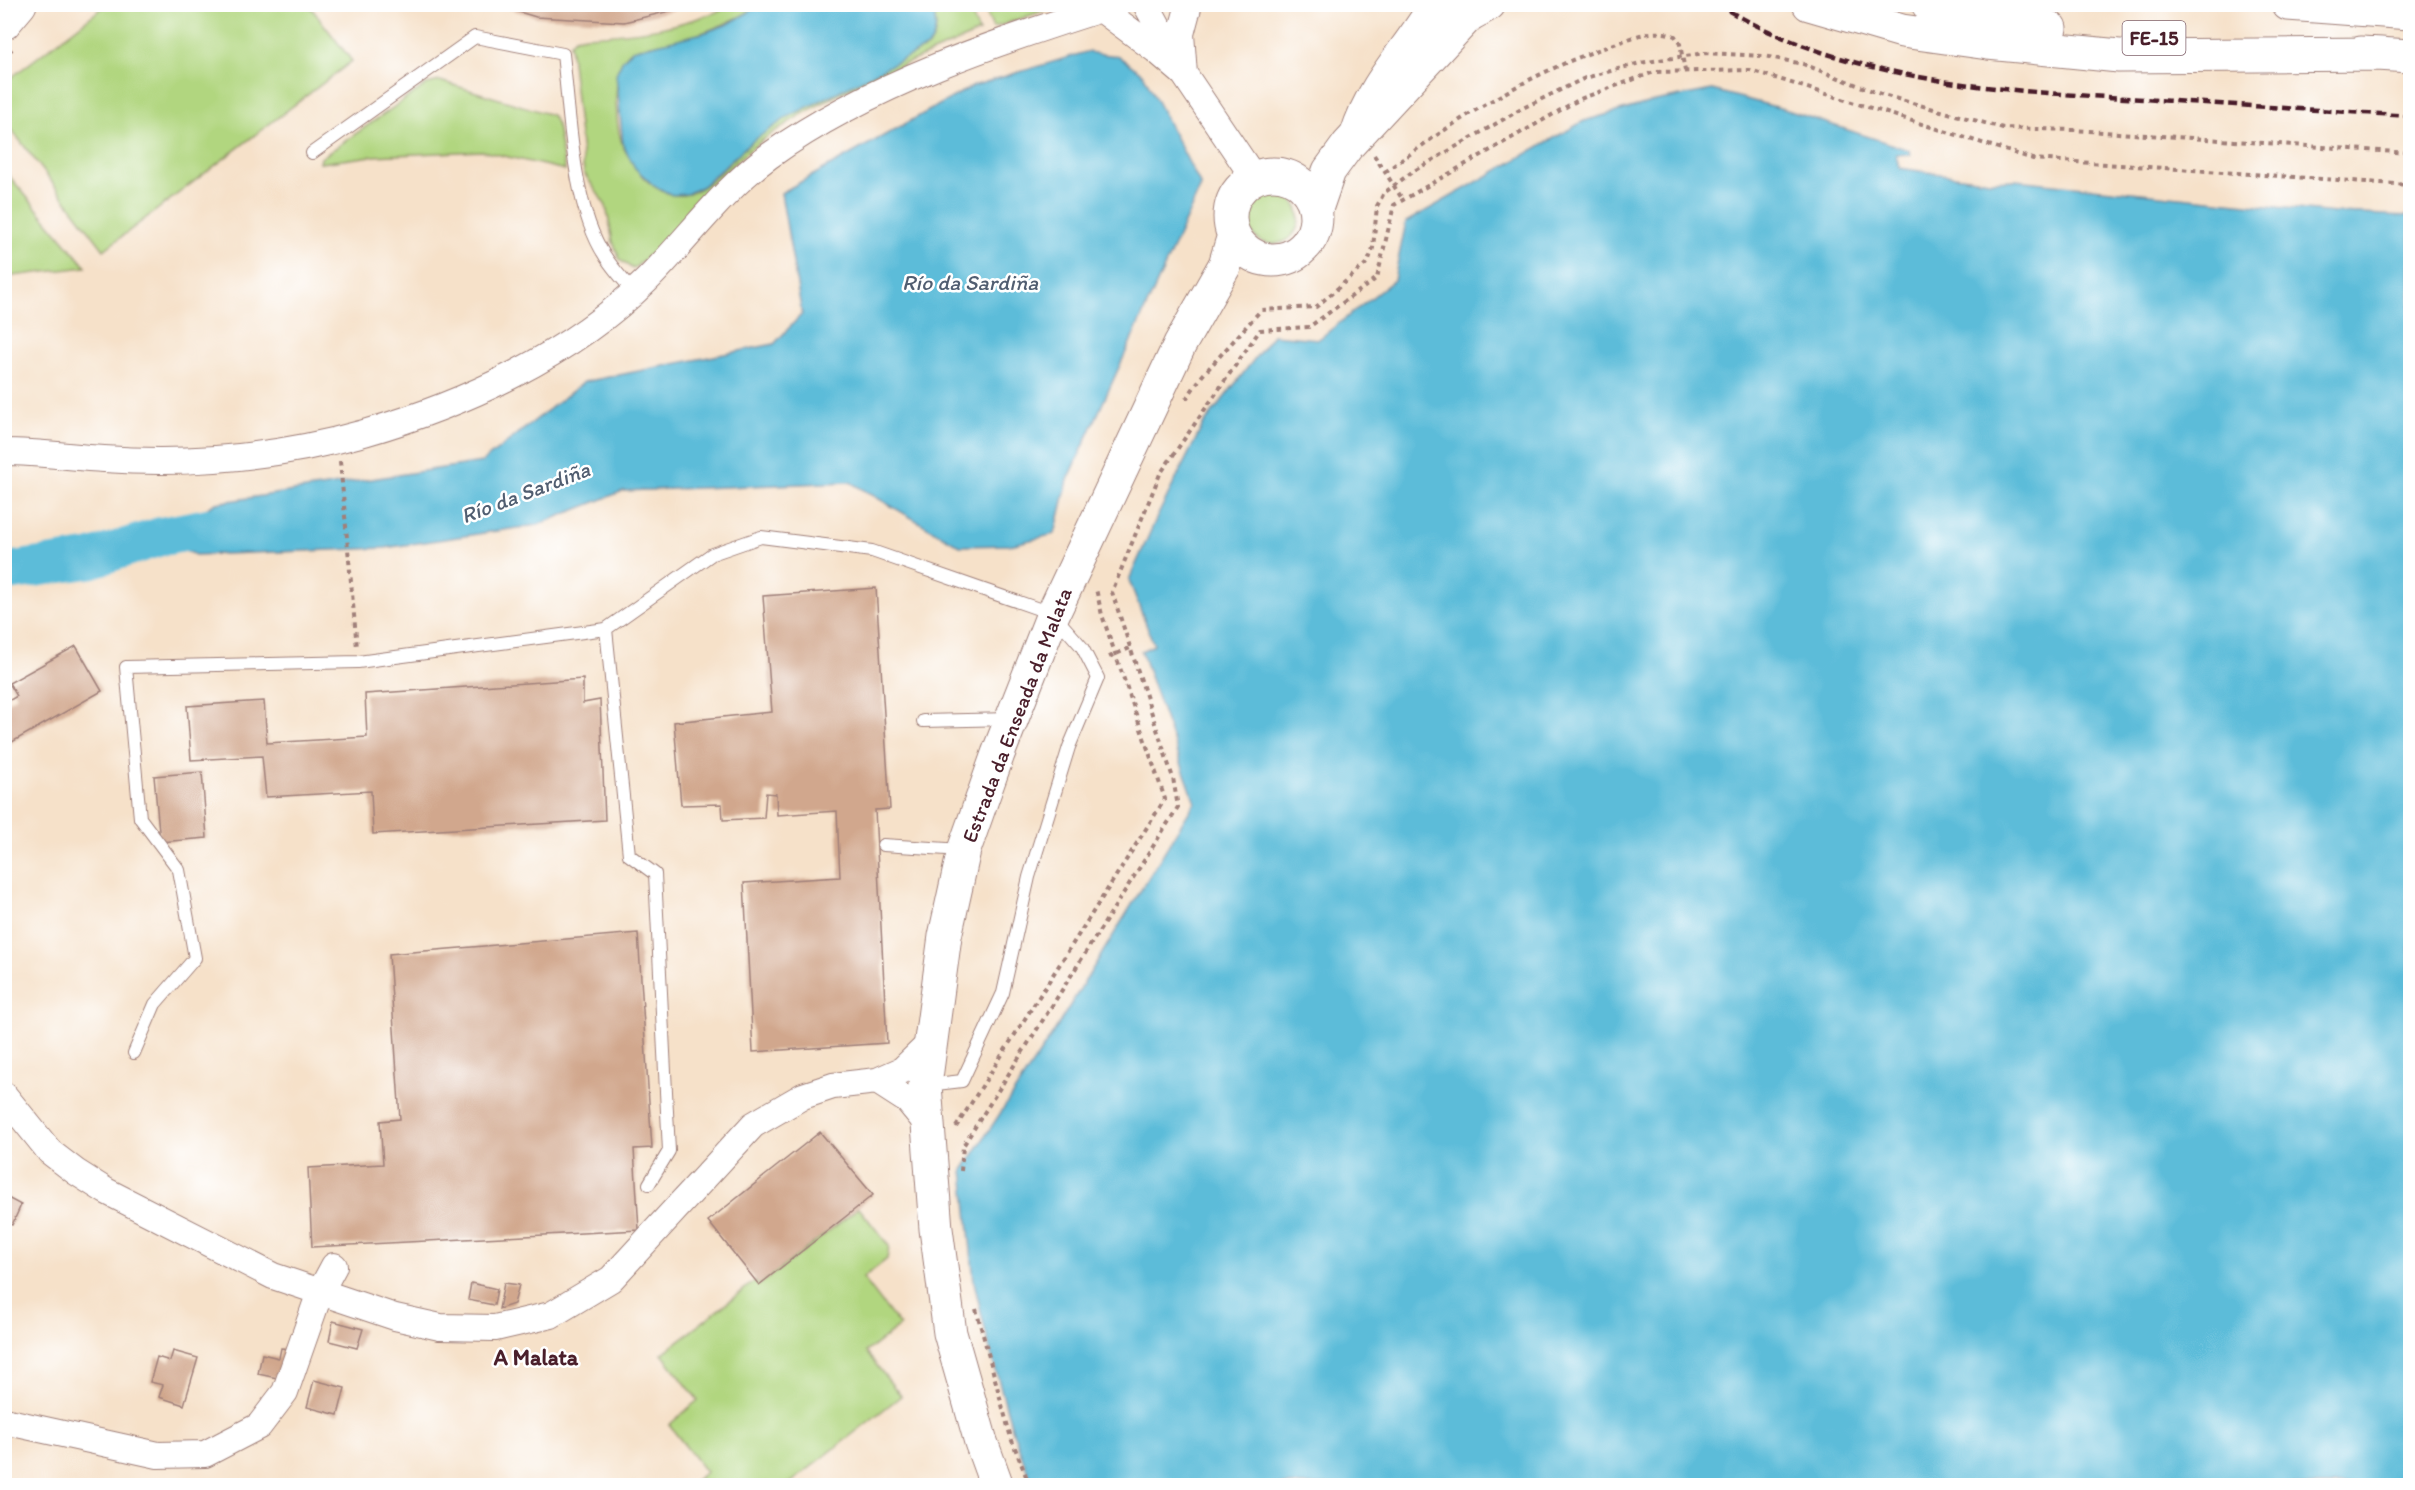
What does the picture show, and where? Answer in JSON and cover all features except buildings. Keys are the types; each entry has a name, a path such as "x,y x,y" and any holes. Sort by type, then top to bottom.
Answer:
{"main road":[{"path":"4,23 20,4"},
{"path":"1359,144 1373,94 1416,38 1436,4"},
{"path":"1809,4 1902,30 1988,43 2119,56 2396,55"},
{"name":"FE-15","path":"1928,4 1972,17 2089,33 2396,55"},
{"path":"2288,4 2407,12"},
{"path":"1359,144 1306,166 1267,176 1243,186 1234,198 1230,212 1234,235 1246,250 1259,257 1272,260 1285,258 1306,245 1316,222 1316,209 1329,171 1359,144 1479,8"},
{"path":"1267,176 1304,186 1316,209"},
{"name":"Estrada da Enseada da Malata","path":"997,1485 981,1442 950,1333 936,1229 941,1126 925,1085 945,936 964,850 1053,614 1180,345 1225,265 1234,235"},
{"name":"Estrada da Enseada da Malata","path":"1212,290 1236,274 1272,260"}],"street":[{"path":"1146,4 1184,74"},
{"path":"1184,74 1181,34 1189,4"},
{"path":"4,452 147,460 217,459 292,449 365,432 464,397 505,378 601,319 634,292 749,172 785,145 920,74 991,46 1109,7 1184,74 1267,176"},
{"path":"4,438 75,457"},
{"path":"4,1095 50,1152 106,1191 273,1276 395,1317 440,1327 495,1328 550,1315 611,1279 753,1125 803,1096 832,1086 877,1081 903,1070 931,1042"},
{"path":"877,1081 941,1126"},
{"path":"4,1421 158,1455 205,1454 260,1426 285,1392 320,1292 334,1266"}],"lane":[{"path":"312,153 475,37 563,54 576,171 589,218 604,255 634,292"},
{"path":"134,1053 155,1004 195,958 179,870 140,818 126,667 358,662 606,629 712,554 761,537 872,551 1053,614 1082,647 1098,678 1070,747 1029,877 1003,993 962,1081 925,1085"},
{"path":"606,629 629,855 655,874 669,1151 649,1184"},
{"path":"923,721 1012,719"},
{"path":"883,845 964,850"}],"path":[{"path":"1385,172 1452,123 1559,63 1652,31 1675,36 1684,56 1685,71"},
{"path":"1182,405 1202,376 1261,310 1316,307 1368,262 1373,248 1377,206 1384,193 1412,172 1523,108 1585,78 1640,63 1705,53 1764,56 1803,64 1883,95 2003,128 2074,130 2410,153"},
{"path":"961,1178 963,1146 1178,807 1173,778 1112,592 1160,474 1260,330 1309,327 1377,278 1394,205 1580,99 1654,72 1685,71 1750,70 2033,159 2410,185"},
{"path":"1359,144 1385,172 1403,200"},
{"path":"342,479 358,662"},
{"path":"941,1126 1165,799 1095,586"},
{"path":"1109,657 1131,648"},
{"path":"974,1301 1011,1438 1030,1485"}],"green space":[{"path":"1007,4 1061,5 993,28 986,12"},
{"path":"106,5 309,5 352,61 104,250 5,121 4,83"},
{"path":"735,5 761,5 704,32 630,52 620,69 616,109 623,146 642,176 661,191 669,194 684,195 702,187 767,129 788,115 834,90 927,47 935,33 936,22 932,5 968,5 979,32 858,85 799,116 771,134 730,168 662,242 633,269 620,260 613,242 606,206 584,173 570,43 575,38 585,36 662,28 697,19"},
{"path":"440,81 552,115 557,125 565,170 482,151 372,156 320,163 321,158 427,84"},
{"path":"5,171 86,267 5,277"},
{"path":"1273,192 1283,194 1291,200 1297,208 1299,218 1297,228 1291,236 1283,242 1273,244 1263,242 1255,236 1249,228 1247,218 1249,208 1255,200 1263,194"},
{"path":"859,1208 889,1246 887,1259 863,1278 900,1326 866,1352 901,1396 788,1485 689,1485 706,1472 669,1425 698,1400 662,1354 755,1281 759,1285"}],"water":[{"path":"932,4 935,33 927,47 788,117 750,143 703,186 687,194 672,195 654,186 635,168 623,145 616,74 622,61 632,50 703,33 728,24 761,5"},
{"name":"Río da Sardiña","path":"1086,52 1118,56 1143,74 1201,186 1068,480 1055,534 1010,545 960,546 850,482 623,491 537,525 385,548 195,555 159,537 216,503 482,462 584,382 774,344 802,314 781,193 973,86"},
{"path":"1712,90 1787,110 1909,150 1910,155 1896,154 1899,168 1989,181 2015,180 2335,213 2410,216 2410,1485 1033,1485 1014,1435 974,1282 963,1170 1055,1030 1195,802 1141,651 1154,645 1129,580 1156,519 1203,425 1273,335 1319,339 1394,280 1406,222 1584,121 1655,101"}],"waterway":[{"name":"Río da Sardiña","path":"4,572 90,559 159,537 211,527"}],"railway":[{"path":"1717,4 1766,30 1817,51 1924,78 2033,92 2410,116"}],"district":[{"name":"A Malata","path":"536,1357"}]}
